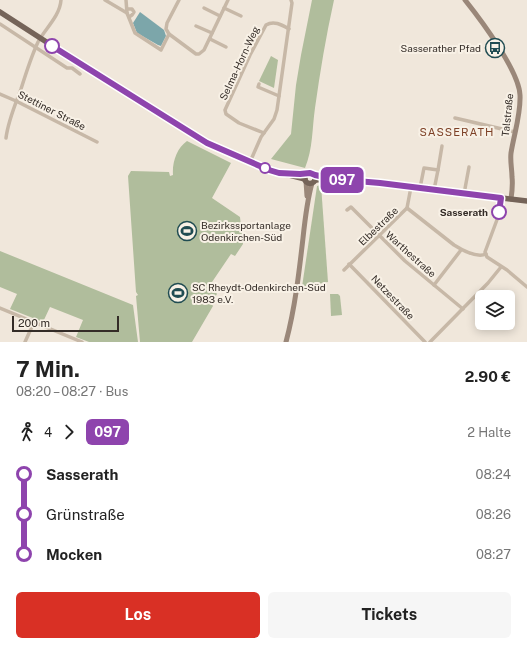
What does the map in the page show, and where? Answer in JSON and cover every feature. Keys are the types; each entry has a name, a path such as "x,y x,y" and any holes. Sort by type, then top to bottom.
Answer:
{"main road":[{"path":"0,12 207,143 279,173 310,179 333,179 380,183 464,194 527,200"}],"street":[{"path":"6,138 6,130 36,47 40,38 58,11 62,0"},
{"path":"105,0 128,13"},
{"path":"126,0 128,13 135,33 160,50 169,34"},
{"path":"179,0 167,23 166,29 169,34 196,54 199,54 204,50 228,0"},
{"path":"250,162 257,144 274,119 289,30 291,0"},
{"name":"Talstraße","path":"465,0 499,49 517,80 520,92 520,102 511,158 511,199"},
{"path":"204,8 220,16"},
{"path":"224,8 241,16"},
{"name":"Selma-Horn-Weg","path":"264,133 231,119 226,114 225,110 266,24 275,22 289,30"},
{"path":"0,24 67,68 72,68 80,74"},
{"path":"196,26 212,33"},
{"path":"210,39 226,47"},
{"path":"260,84 258,87 279,96"},
{"name":"Stettiner Straße","path":"0,94 16,100 97,142"},
{"path":"455,118 515,132"},
{"path":"434,190 442,146"},
{"path":"464,194 469,167"},
{"path":"420,188 424,168 438,170"},
{"path":"286,342 290,328 297,286 310,179"},
{"name":"Elbestraße","path":"344,270 407,208 411,187"},
{"path":"501,198 498,217 486,248 486,254 527,287"},
{"name":"Warthestraße","path":"347,210 350,207 405,261 463,309"},
{"path":"407,208 454,246 461,250 482,256 486,254"},
{"name":"Warthestraße","path":"434,285 461,250"},
{"name":"Netzestraße","path":"349,264 425,342"},
{"path":"430,342 488,283 501,267"},
{"path":"0,308 82,342"},
{"path":"25,342 34,322"}],"green space":[{"path":"312,0 334,0 319,81 311,146 305,168 271,159 291,134 296,85"},
{"path":"271,56 278,60 274,88 259,81"},
{"name":"Bezirkssportanlage Odenkirchen-Süd","path":"187,141 231,163 212,198 240,217 243,244 235,256 231,254 210,285 217,294 211,303 213,306 192,342 140,342 136,296 138,295 136,292 128,176 131,171 169,172 170,176 173,175 173,165 178,151"},
{"path":"321,185 328,282 302,287 317,186"},
{"path":"0,251 133,305 138,342 89,342 76,337 83,320 50,307 43,322 10,309 17,294 0,287"},
{"path":"330,294 338,294 340,296 342,315 331,316"}],"water":[{"path":"140,12 164,30 166,36 161,46 137,33 133,23"}],"bus line":[{"name":"097","path":"52,46 207,143 258,166 279,173 310,173 333,179 380,183 501,198 499,212"}],"place":[{"name":"Sasserather Pfad","path":"495,48"},
{"name":"Sasserath","path":"499,212"},
{"name":"Bezirkssportanlage Odenkirchen-Süd","path":"187,231"},
{"name":"SC Rheydt-Odenkirchen-Süd 1983 e.V.","path":"178,293"}],"district":[{"name":"SASSERATH","path":"457,132"}]}
